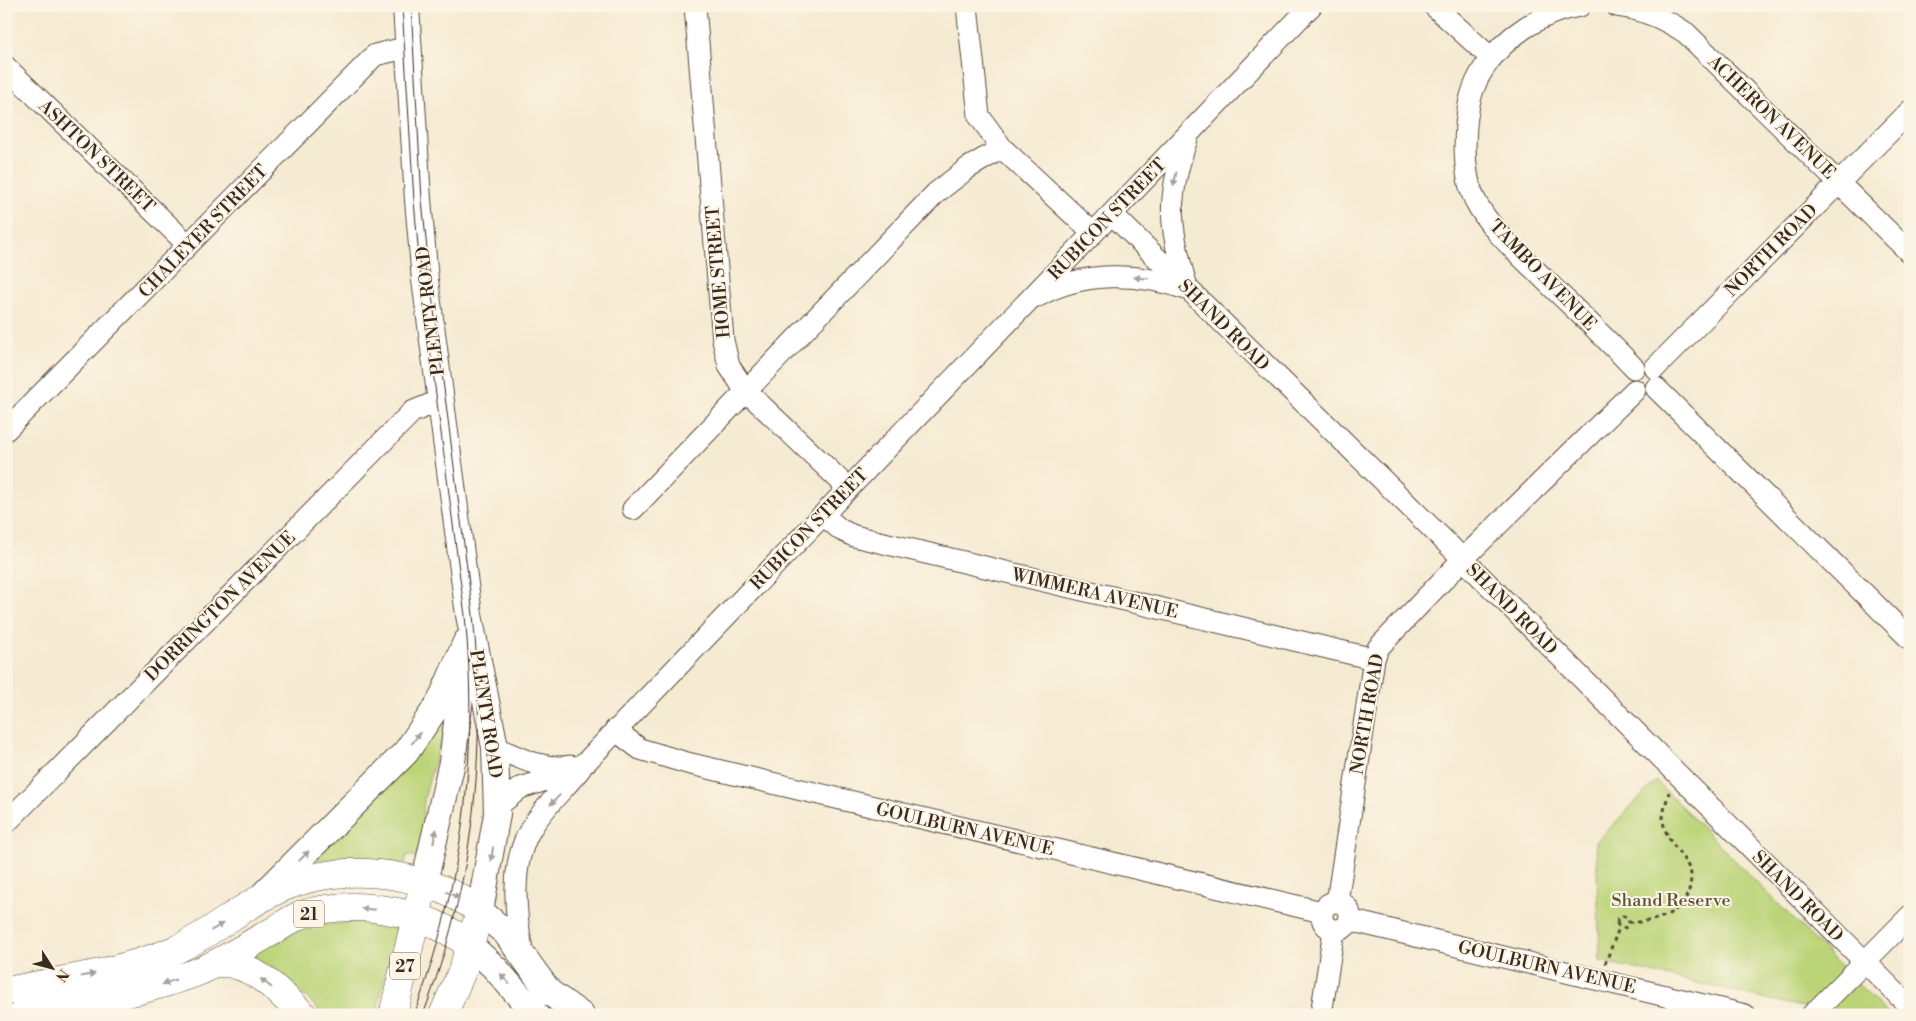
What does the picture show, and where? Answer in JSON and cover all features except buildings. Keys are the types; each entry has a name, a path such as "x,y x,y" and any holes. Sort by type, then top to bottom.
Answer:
{"highway":[{"name":"21","path":"6,991 108,970 161,955 194,940 278,889 301,881 340,873 376,874 424,883 455,895 480,911"},
{"name":"PLENTY ROAD","path":"393,1015 424,883"},
{"name":"21","path":"22,1015 87,1009 137,993 214,964 301,915 356,908 389,911 416,918 450,931 471,946"},
{"name":"PLENTY ROAD","path":"443,1015 471,946 480,911"},
{"path":"214,964 231,962 245,967 303,1015"}],"main road":[{"name":"PLENTY ROAD","path":"406,6 418,200 441,400 469,615 495,747 498,806 487,881 480,911"},
{"name":"PLENTY ROAD","path":"424,883 452,762 469,615"},
{"path":"256,901 289,872 406,752 440,702 466,642"},
{"name":"21","path":"480,911 506,933 549,992 581,1015"},
{"name":"21","path":"471,946 494,967 536,1015"}],"street":[{"name":"HOME STREET","path":"695,6 723,340 729,366 746,390 848,488"},
{"path":"967,6 979,116 1002,148 1093,233"},
{"name":"RUBICON STREET","path":"524,959 516,899 521,851 528,833 541,815 615,730 1311,6"},
{"path":"1434,6 1491,58 1509,40 1534,22 1562,9 1580,6"},
{"name":"ACHERON AVENUE","path":"1617,6 1648,13 1669,22 1686,33 1910,253"},
{"name":"CHALEYER STREET","path":"6,430 375,55 409,47"},
{"name":"TAMBO AVENUE","path":"1491,58 1475,82 1468,108 1465,167 1475,199 1491,224 1517,253 1634,368"},
{"name":"ASHTON STREET","path":"6,67 188,245"},
{"name":"NORTH ROAD","path":"1655,378 1838,182 1910,111"},
{"name":"RUBICON STREET","path":"1188,290 1176,248 1171,213 1176,175 1190,132"},
{"path":"633,509 936,193 968,168 1002,148"},
{"name":"SHAND ROAD","path":"1112,214 1463,559 1910,1007"},
{"name":"RUBICON STREET","path":"1024,305 1060,286 1100,277 1144,278 1188,290"},
{"path":"1655,378 1646,394 1634,390 1629,380 1634,368 1644,364 1655,378 1910,639"},
{"name":"NORTH ROAD","path":"1321,1015 1374,659 1378,648 1463,559 1634,390"},
{"name":"DORRINGTON AVENUE","path":"6,823 412,412 441,400"},
{"name":"WIMMERA AVENUE","path":"823,515 841,530 854,536 1374,659"},
{"name":"GOULBURN AVENUE","path":"615,730 640,749 687,763 1745,1015"},
{"name":"RUBICON STREET","path":"495,747 523,760 554,767 575,764 590,758"},
{"name":"RUBICON STREET","path":"498,806 520,788 566,774 590,758"},
{"path":"1812,1015 1910,916"}],"path":[{"path":"1629,922 1648,922 1666,917 1677,909 1688,893 1691,875 1671,840 1663,820 1669,792"},
{"path":"1620,928 1616,922 1619,917 1625,916 1629,922"},
{"path":"1620,928 1626,928 1629,922"},
{"path":"1599,979 1620,928"}],"green space":[{"path":"448,714 424,801 423,838 417,857 407,855 405,864 357,858 315,860"},
{"name":"Shand Reserve","path":"1656,781 1889,1015 1838,1015 1600,961 1596,842"},
{"path":"366,921 397,928 376,1015 322,1015 310,1000 249,954 303,927"}],"tram line":[{"path":"402,6 414,201 421,280 465,616 470,719 468,769 455,867 445,916 414,1015"},
{"path":"411,6 422,200 430,279 473,615 478,718 477,768 465,867 454,916 423,1015"}]}
